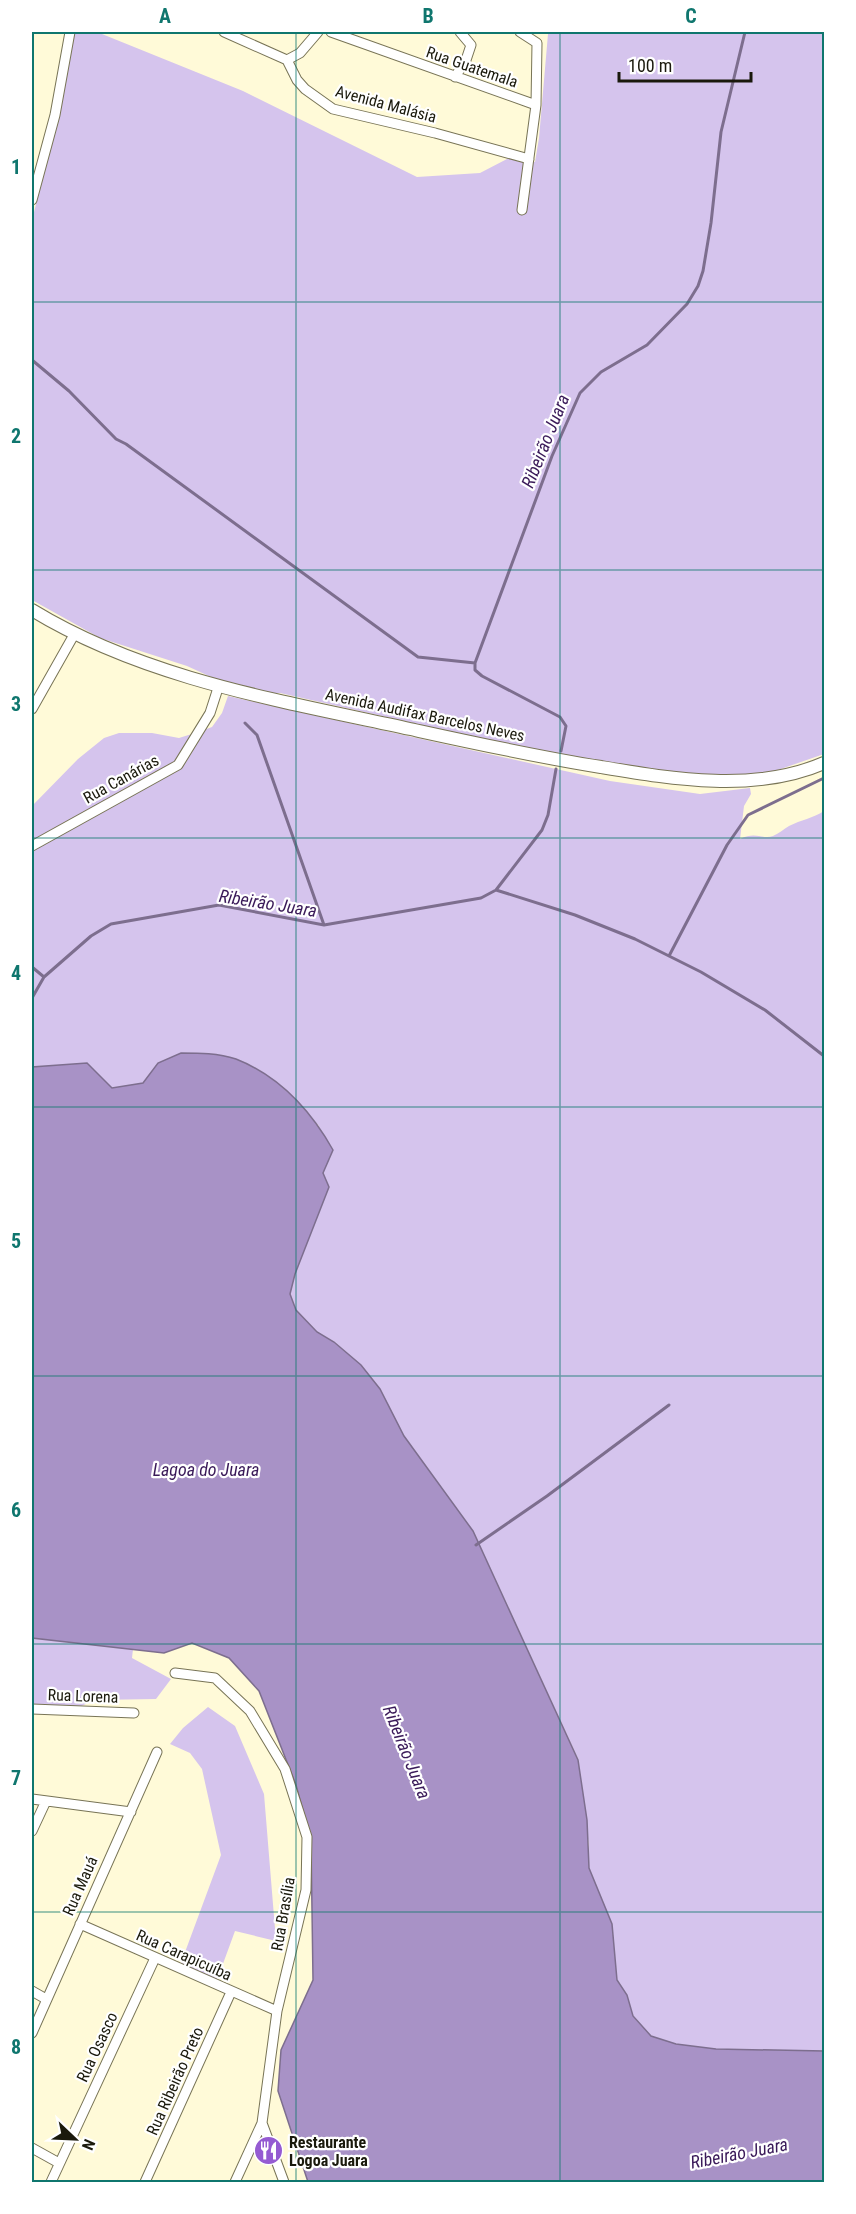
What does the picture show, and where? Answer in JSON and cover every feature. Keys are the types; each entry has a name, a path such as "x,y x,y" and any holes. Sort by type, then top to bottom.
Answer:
{"main road":[{"name":"Avenida Audifax Barcelos Neves","path":"32,610 75,633 140,661 246,693 527,754 661,777 716,780 763,779 825,763"}],"street":[{"path":"32,200 55,116 70,32"},
{"path":"224,32 287,60 300,53 318,32"},
{"name":"Rua Guatemala","path":"331,32 536,105"},
{"path":"455,77 466,60 471,45 460,32"},
{"path":"520,32 537,43 536,105 522,210"},
{"name":"Avenida Malásia","path":"287,60 297,80 305,89 333,109 435,133 529,159"},
{"path":"32,709 75,633"},
{"name":"Rua Canárias","path":"32,846 178,765 210,713 219,685"},
{"name":"Rua Brasília","path":"175,1673 215,1678 250,1711 285,1769 307,1837 306,1890 277,2011 262,2123 284,2182"},
{"name":"Rua Lorena","path":"32,1709 134,1713"},
{"name":"Rua Mauá","path":"32,2033 157,1752"},
{"path":"32,1799 130,1812"},
{"path":"32,1831 45,1801"},
{"name":"Rua Carapicuíba","path":"80,1924 277,2011"},
{"name":"Rua Osasco","path":"51,2182 155,1958"},
{"path":"32,1991 46,1999"},
{"name":"Rua Ribeirão Preto","path":"146,2182 231,1992"},
{"path":"235,2182 262,2123"},
{"path":"32,2148 59,2163"}],"shaded area":[{"path":"70,32 97,32 243,91 417,177 480,173 507,159 529,159 535,162 548,34 519,32 824,32 824,754 775,771 701,781 612,768 280,693 246,693 187,666 100,638 32,600 32,220 55,130"},
{"path":"228,696 610,781 700,794 750,788 751,794 744,806 740,839 750,836 773,836 789,826 824,811 824,2051 716,2049 676,2044 651,2036 633,2016 627,1995 617,1980 612,1924 589,1868 589,1846 578,1759 473,1531 404,1436 380,1389 361,1365 334,1342 317,1332 296,1310 290,1294 295,1274 329,1187 323,1173 319,1126 284,1088 158,1063 143,1083 112,1088 87,1063 32,1067 32,806 78,759 104,738 119,733 152,733 179,738 198,732 212,727 222,713"},
{"path":"32,1638 133,1649 132,1658 171,1679 156,1699 95,1700 72,1710 32,1708"},
{"path":"208,1707 235,1726 264,1794 276,1941 235,1931 217,1980 181,1963 221,1855 202,1769 190,1753 170,1744 183,1728"}],"water":[{"name":"Lagoa do Juara","path":"181,1053 229,1057 252,1066 292,1096 315,1122 333,1150 323,1173 329,1187 295,1274 290,1294 296,1310 317,1332 334,1342 361,1365 380,1389 404,1436 473,1531 578,1760 587,1820 589,1868 612,1924 617,1980 627,1995 633,2016 651,2036 676,2044 716,2049 824,2051 824,2182 308,2182 278,2091 281,2050 313,1980 311,1840 296,1785 259,1691 229,1658 192,1643 164,1653 32,1638 32,1067 87,1063 112,1088 143,1083 158,1063"}],"waterway":[{"name":"Ribeirão Juara","path":"561,751 566,726 560,717 482,676 475,670 475,663 552,456 580,393 601,372 647,345 687,304 698,286 703,271 711,223 721,132 745,32"},
{"path":"32,360 69,391 116,439 418,657 475,663"},
{"path":"245,723 257,735 324,925"},
{"name":"Ribeirão Juara","path":"32,998 44,977 91,936 111,924 219,905 324,925 481,898 496,890 542,830 548,815 556,769"},
{"path":"669,956 727,845 748,815 824,778"},
{"path":"496,890 575,915 635,939 701,972 765,1010 824,1056"},
{"path":"32,967 44,977"},
{"path":"476,1545 547,1496 669,1405"}],"place":[{"name":"Restaurante Logoa Juara","path":"268,2151"}]}
